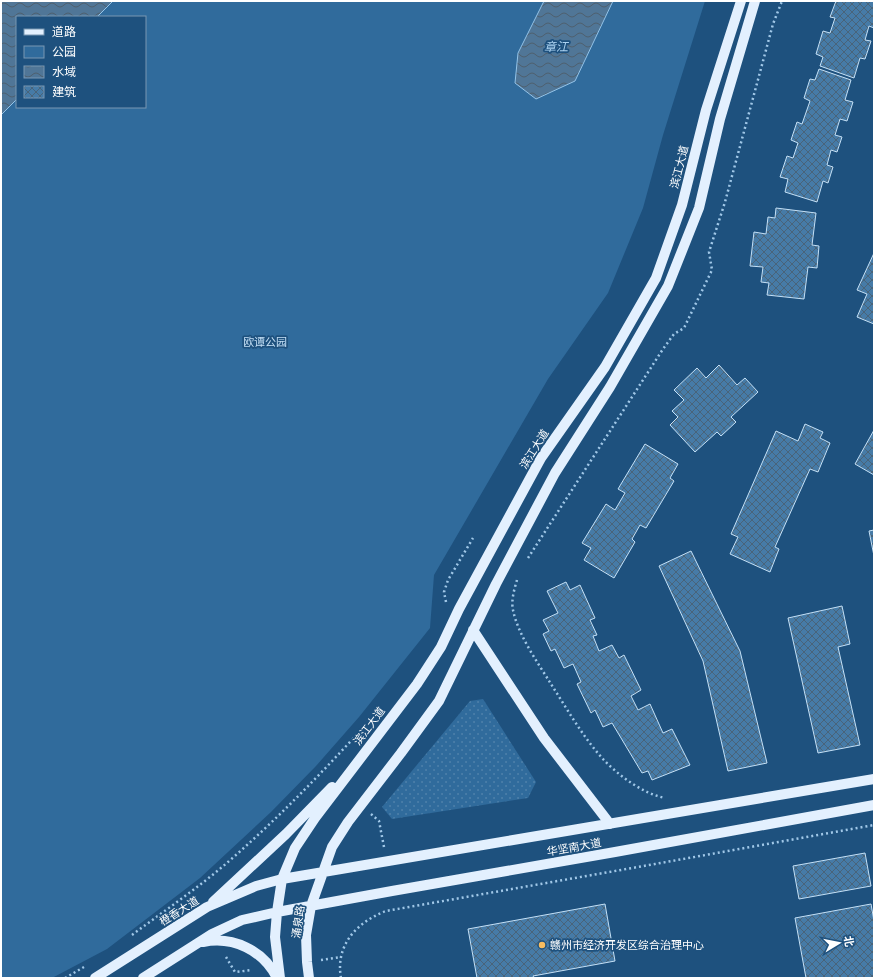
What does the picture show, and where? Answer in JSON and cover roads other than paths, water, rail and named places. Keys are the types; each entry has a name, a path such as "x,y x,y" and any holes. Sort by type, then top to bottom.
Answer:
{"main road":[{"name":"滨江大道","path":"282,879 295,848 315,818 341,786 368,746 417,684 441,647 541,458 605,367 656,278 682,205 706,110 741,1"},
{"path":"323,871 332,846 348,822 439,701 496,584 555,473 610,387 668,286 699,208 720,119 755,1"},
{"path":"474,630 544,738 610,824"},
{"path":"207,907 286,834 328,791 368,746"},
{"name":"华坚南大道","path":"282,879 874,779"},
{"name":"华坚南大道","path":"277,912 874,805"},
{"name":"涌泉路","path":"309,978 306,935 311,906 323,871"},
{"name":"涌泉路","path":"280,978 275,937 282,879"},
{"name":"橙香大道","path":"95,978 207,907 256,886 282,879"},
{"path":"143,978 212,934 242,920 277,912"},
{"path":"199,943 223,941 246,947 266,962 274,971 277,978"}],"water":[{"path":"1,1 113,1 98,16 16,16 16,100 1,115"},
{"name":"章江","path":"544,1 613,1 575,81 536,99 515,83 518,53"}],"place":[{"name":"赣州市经济开发区综合治理中心","path":"542,945"}],"park label":[{"name":"欧谭公园","path":"265,342"}]}
